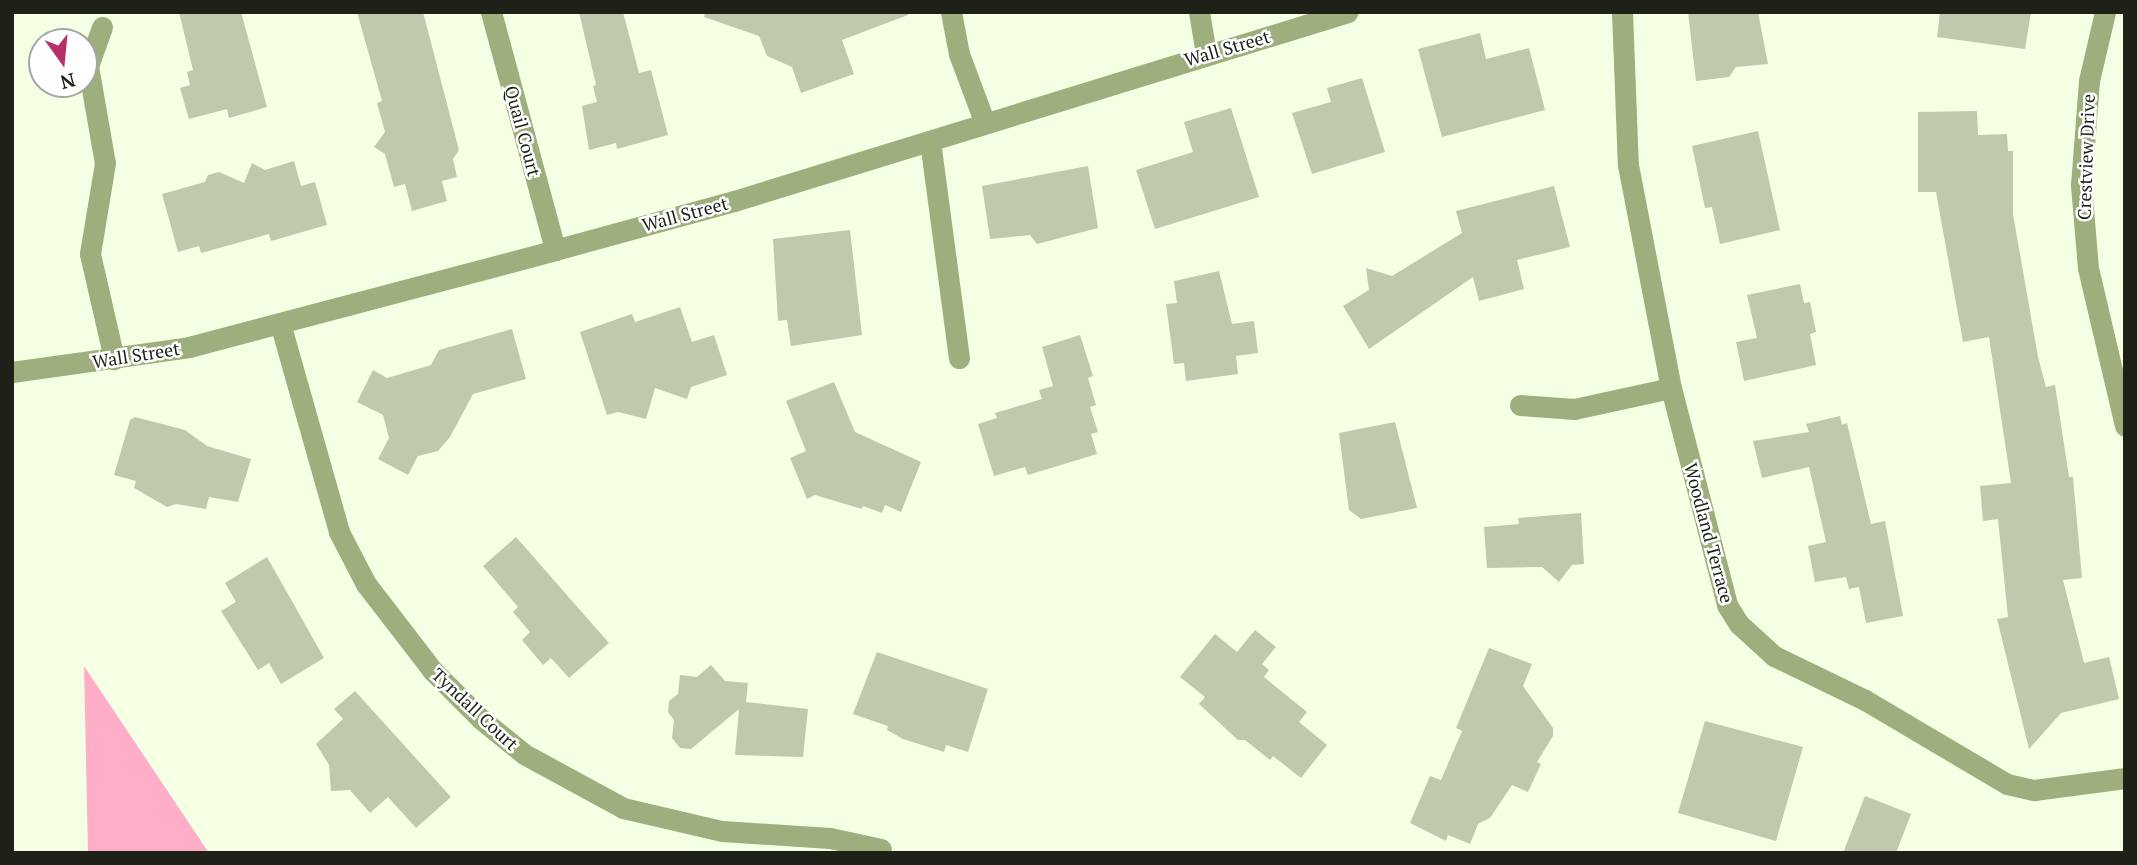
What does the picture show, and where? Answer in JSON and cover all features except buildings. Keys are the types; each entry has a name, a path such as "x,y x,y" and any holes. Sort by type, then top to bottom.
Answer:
{"street":[{"name":"Quail Court","path":"491,12 555,250"},
{"path":"951,12 959,54 984,121"},
{"path":"1199,12 1206,54"},
{"name":"Wall Street","path":"12,372 189,347 555,250 930,141 984,121 1348,12"},
{"name":"Woodland Terrace","path":"1622,12 1628,165 1671,388 1727,605 1739,624 1774,656 1865,700 2007,784 2035,790 2125,778"},
{"name":"Crestview Drive","path":"2105,12 2089,81 2081,185 2088,268 2116,352 2125,426"},
{"path":"102,27 88,66 104,163 90,254 114,359"},
{"path":"930,141 959,358"},
{"name":"Tyndall Court","path":"281,323 339,532 374,595 433,671 481,719 524,754 623,808 722,831 830,838 881,849"},
{"path":"1520,405 1574,409 1671,388"}],"shaded area":[{"path":"84,666 209,853 88,853"}]}
